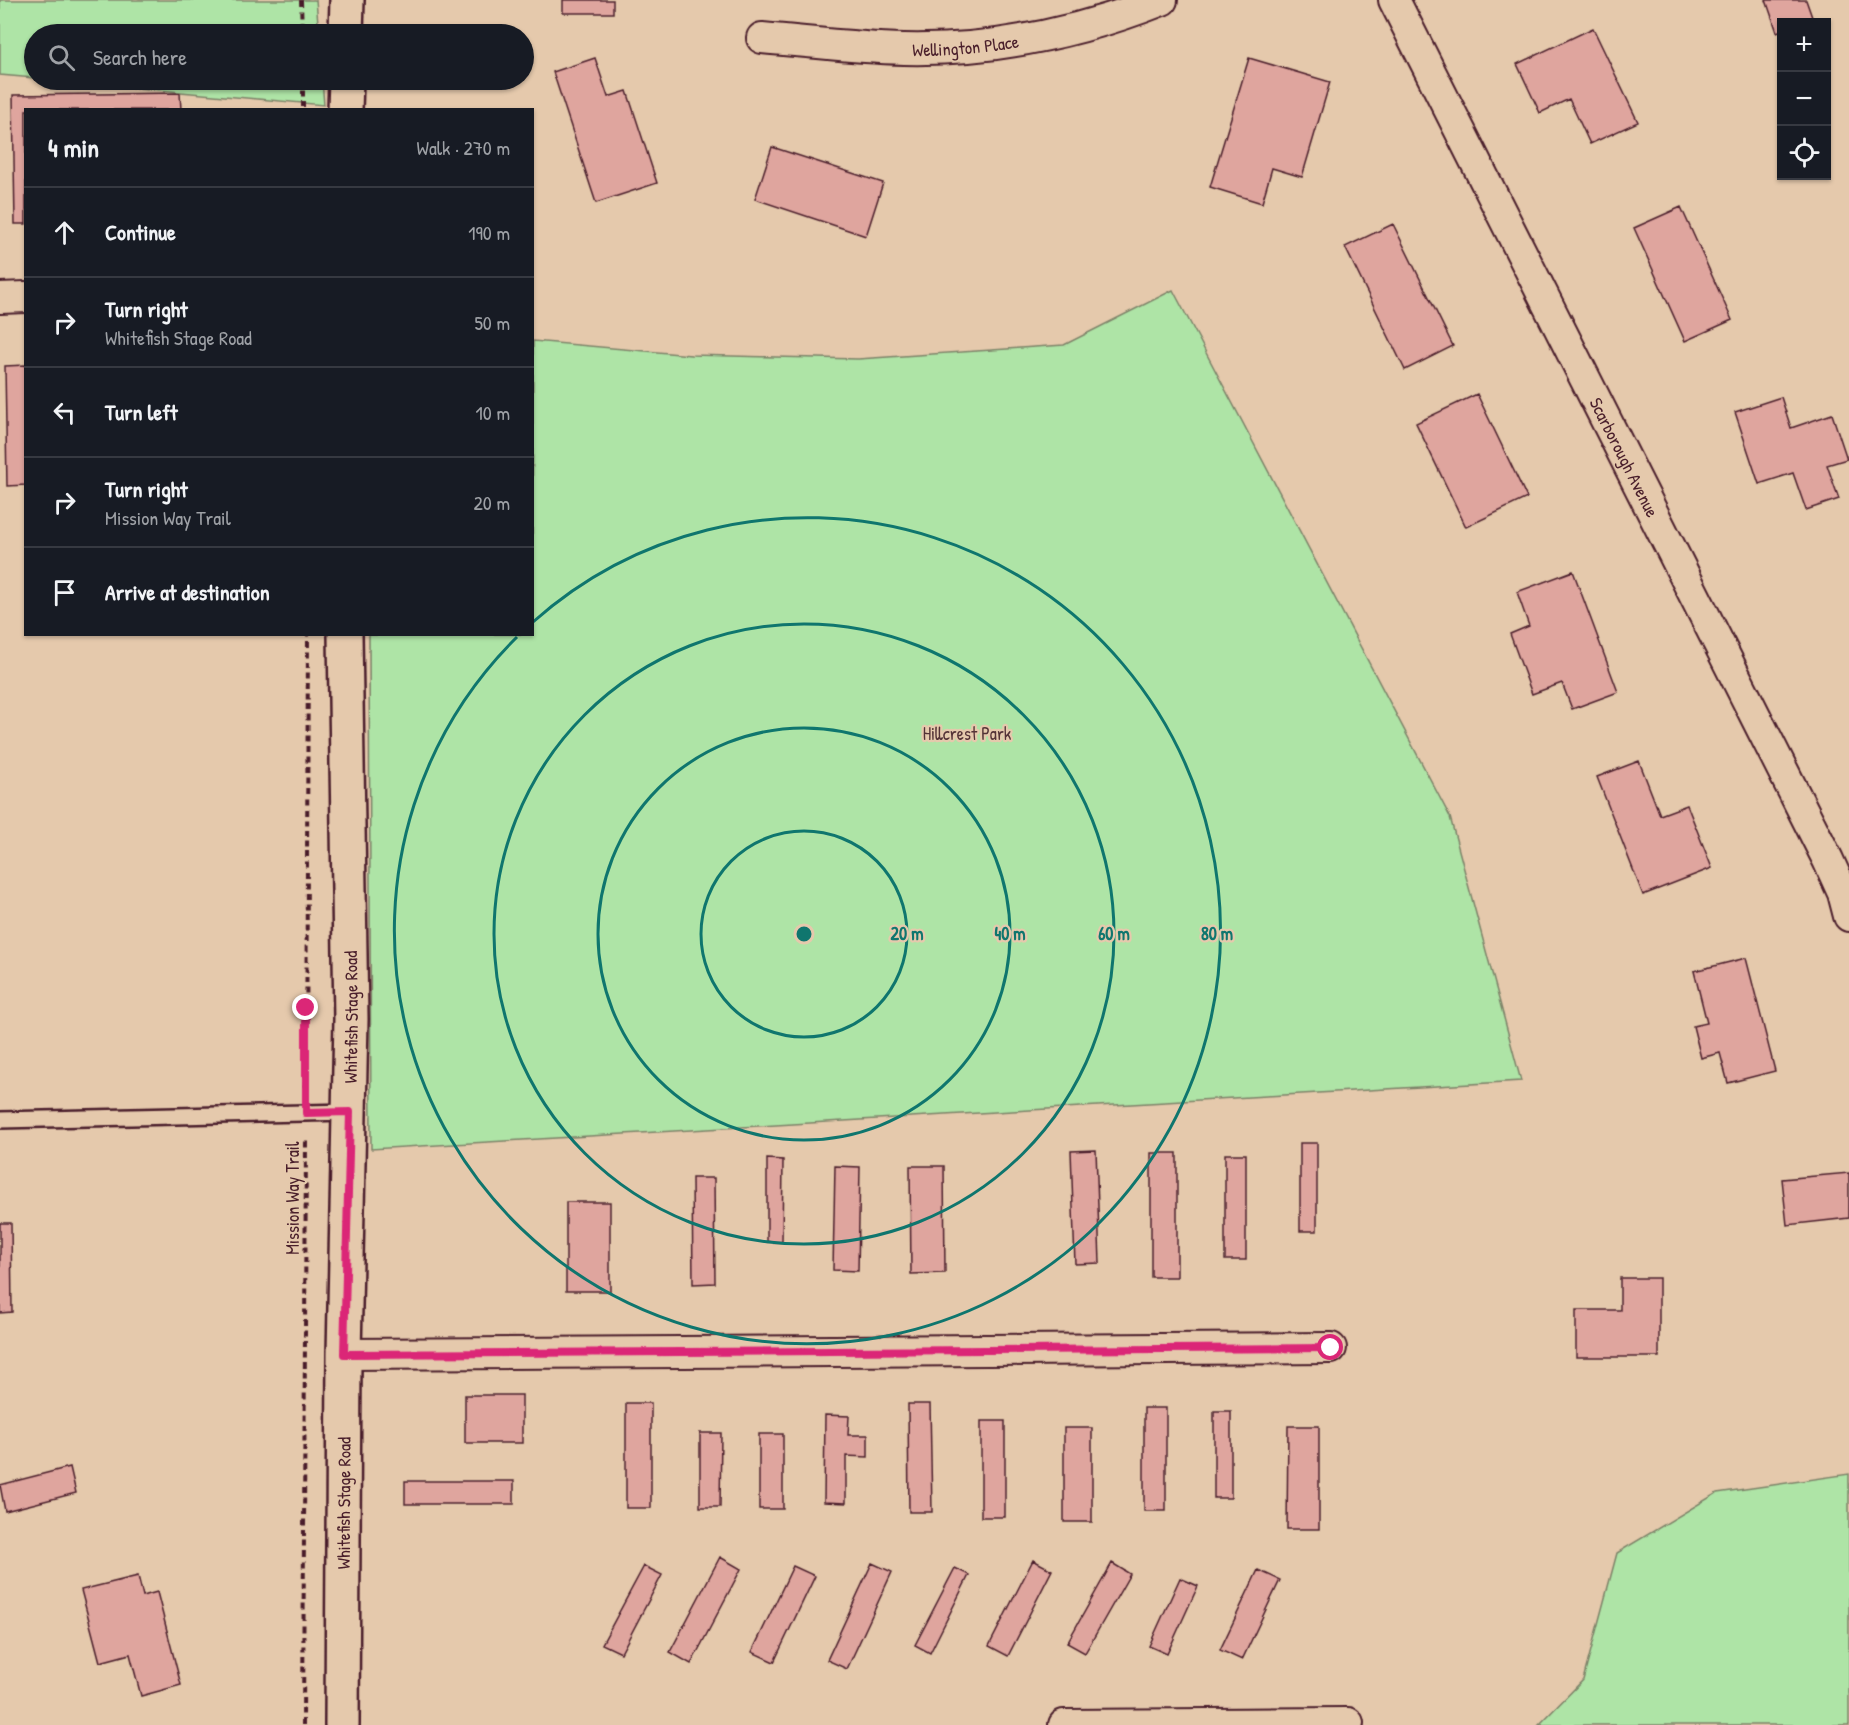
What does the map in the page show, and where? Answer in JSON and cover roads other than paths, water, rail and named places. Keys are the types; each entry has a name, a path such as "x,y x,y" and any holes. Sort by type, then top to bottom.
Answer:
{"main road":[{"path":"346,24 347,0"},
{"path":"345,90 345,108"},
{"name":"Whitefish Stage Road","path":"342,1725 344,1354 351,1019 345,636"}],"street":[{"name":"Wellington Place","path":"762,38 903,49 971,47 1078,28 1162,0"},
{"name":"Scarborough Avenue","path":"1394,0 1828,860 1843,893 1849,916"},
{"path":"0,298 24,297"},
{"path":"344,1354 1331,1348"},
{"path":"1064,1725 1348,1723"}],"lane":[{"path":"0,1120 350,1112"}],"park label":[{"name":"Hillcrest Park","path":"967,733"}]}
